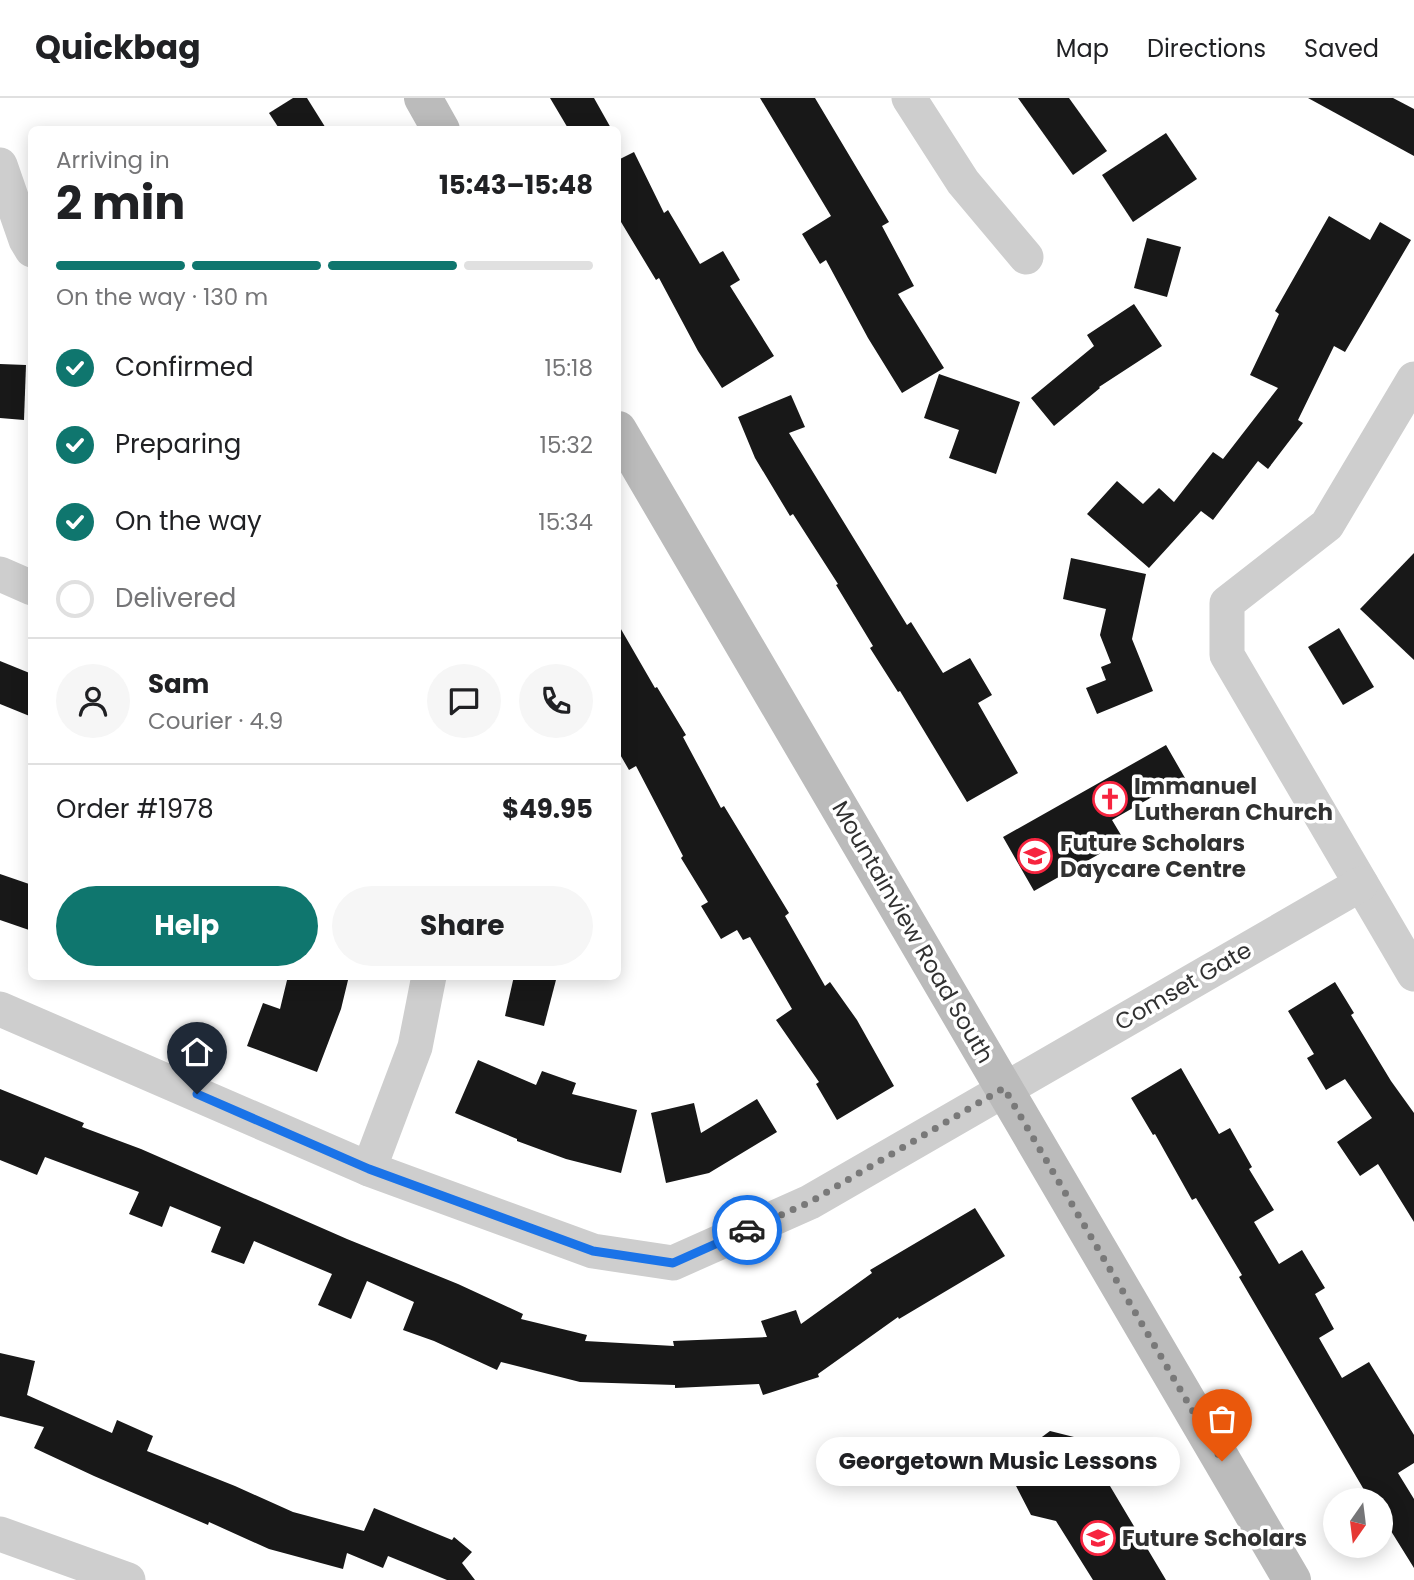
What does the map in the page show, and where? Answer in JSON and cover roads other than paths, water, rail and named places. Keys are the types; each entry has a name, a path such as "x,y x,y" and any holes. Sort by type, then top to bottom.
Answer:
{"main road":[{"path":"423,98 439,126"},
{"name":"Mountainview Road South","path":"621,435 1292,1580"}],"street":[{"path":"909,98 963,182 1026,257"},
{"path":"0,165 28,243"},
{"path":"1414,379 1327,525 1227,603 1227,654 1414,974"},
{"path":"0,574 28,586"},
{"name":"Comset Gate","path":"0,1009 369,1169 593,1251 673,1263 810,1202 1361,884"},
{"path":"369,1169 415,1047 428,980"},
{"path":"0,1534 128,1580"}],"place":[{"name":"Immanuel Lutheran Church","path":"1110,799"},
{"name":"Future Scholars Daycare Centre","path":"1035,856"},
{"name":"Georgetown Music Lessons","path":"1222,1461"},
{"name":"Future Scholars","path":"1098,1538"}]}
